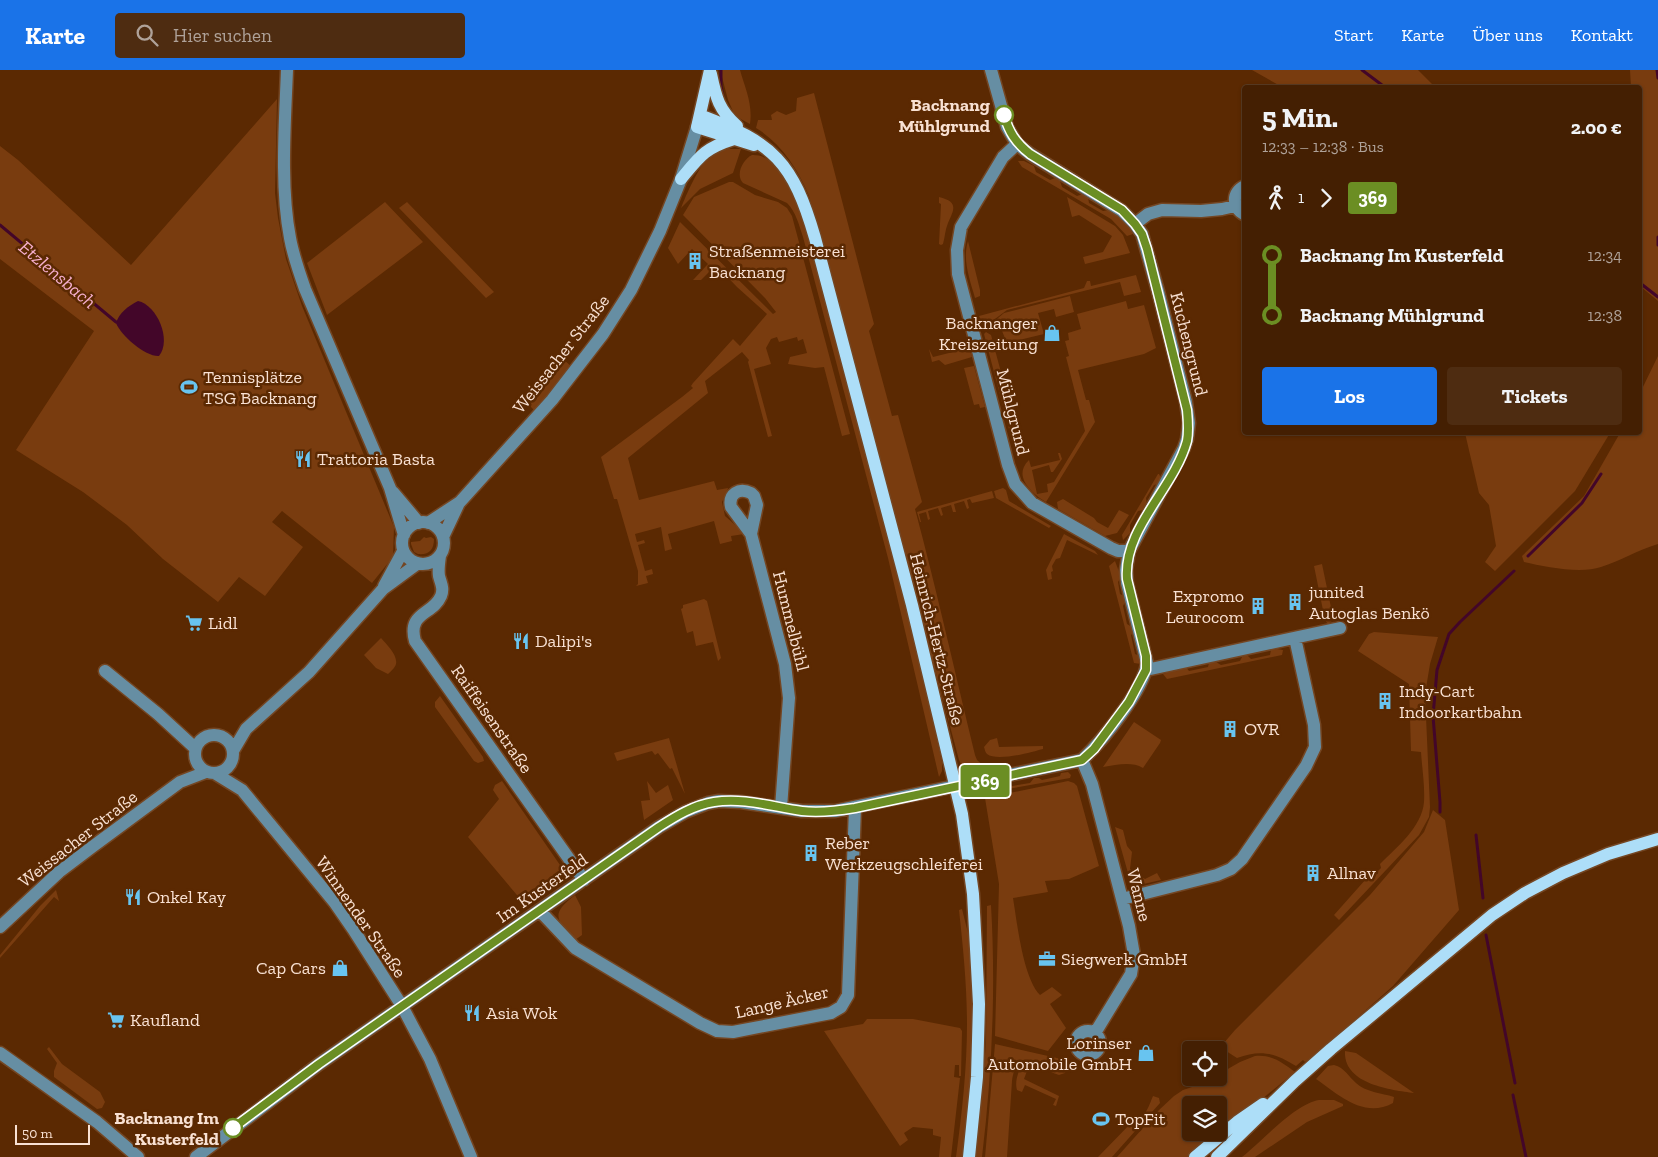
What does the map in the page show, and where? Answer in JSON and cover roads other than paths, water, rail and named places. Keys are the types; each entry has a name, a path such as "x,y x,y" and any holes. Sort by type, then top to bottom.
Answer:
{"main road":[{"name":"Weissacher Straße","path":"699,121 710,70"},
{"path":"710,70 716,96 722,111 738,127 753,138"},
{"name":"Heinrich-Hertz-Straße","path":"699,121 734,128 753,138 779,160 797,186 810,218 912,605 956,786 973,894 979,985 979,1038 969,1157"},
{"path":"699,121 734,138 768,149"},
{"path":"681,179 697,159 711,147 734,138"},
{"path":"1217,1157 1295,1081 1492,915 1562,872 1608,854 1658,840"},
{"path":"1195,1157 1237,1122 1295,1081"}],"street":[{"name":"Weissacher Straße","path":"287,70 285,191 290,237 295,260 304,289 390,488 404,535"},
{"name":"Kuchengrund","path":"991,70 1008,127 1017,144 1030,154 1122,210 1142,234 1147,249 1186,402 1189,423 1187,439 1178,462 1129,551 1126,570 1127,579 1146,656 1146,670"},
{"name":"Weissacher Straße","path":"442,537 460,502 552,400 608,327 643,268 660,231 681,179 699,121"},
{"name":"Mühlgrund","path":"1017,144 1003,157 967,216 957,250 958,274 1008,465 1015,484 1032,503 1111,548 1118,551 1129,551"},
{"path":"1242,188 1235,195 1235,206 1242,213"},
{"path":"1135,224 1148,214 1162,210 1202,212 1235,206"},
{"name":"Weissacher Straße","path":"383,589 420,564 431,563 440,556 444,545 437,528 424,523 390,488"},
{"name":"Weissacher Straße","path":"0,927 59,872 180,782 226,769 246,729 309,672 383,589 403,551 404,535 409,528 424,523 460,502"},
{"name":"Hummelbühl","path":"751,534 788,682 789,698 781,808"},
{"path":"403,551 408,558 440,577"},
{"name":"Raiffeisenstraße","path":"440,556 440,577 443,586 441,596 438,601 416,620 414,634 416,641 584,880"},
{"path":"956,786 1082,760 1094,749 1129,702 1146,670 1340,628"},
{"path":"1122,899 1217,875 1231,869 1242,859 1297,780 1313,753 1315,738 1311,707 1296,638"},
{"path":"105,671 169,724 195,753 199,766 211,773"},
{"path":"169,724 215,736 230,745 232,755"},
{"name":"Weissacher Straße","path":"180,782 198,743 215,736 246,729"},
{"name":"Winnender Straße","path":"232,755 242,790"},
{"name":"Wanne","path":"1082,760 1092,784 1133,941 1134,959 1131,974 1095,1033"},
{"name":"Winnender Straße","path":"211,773 242,790 335,903 402,1006 430,1059 471,1157"},
{"name":"Im Kusterfeld","path":"196,1157 306,1073 675,816 716,802 730,801 812,812 835,811 956,786"},
{"name":"Lange Äcker","path":"540,911 575,948 700,1023 717,1031 734,1032 831,1013 841,1007 848,995 855,808"},
{"path":"0,1053 97,1122 138,1157"}],"waterway":[{"path":"721,70 723,97"},
{"path":"1362,70 1382,85"},
{"path":"1657,70 1658,78"},
{"name":"Etzlensbach","path":"0,225 116,322"},
{"path":"1658,237 1658,245"},
{"path":"1642,285 1658,297"},
{"path":"1528,556 1582,503 1601,474"},
{"path":"1440,812 1433,716 1437,670 1449,634 1514,571"},
{"path":"1476,835 1483,898"},
{"path":"1486,935 1515,1083"},
{"path":"1513,1095 1526,1157"}],"place":[{"name":"Backnang Mühlgrund","path":"1004,115"},
{"name":"Straßenmeisterei Backnang","path":"695,261"},
{"name":"Backnanger Kreiszeitung","path":"1052,333"},
{"name":"Tennisplätze TSG Backnang","path":"189,387"},
{"name":"Trattoria Basta","path":"303,459"},
{"name":"junited Autoglas Benkö","path":"1295,602"},
{"name":"Expromo Leurocom","path":"1258,606"},
{"name":"Lidl","path":"194,623"},
{"name":"Dalipi's","path":"521,641"},
{"name":"Indy-Cart Indoorkartbahn","path":"1385,701"},
{"name":"OVR","path":"1230,729"},
{"name":"Reber Werkzeugschleiferei","path":"811,853"},
{"name":"Allnav","path":"1313,873"},
{"name":"Onkel Kay","path":"133,897"},
{"name":"Siegwerk GmbH","path":"1047,959"},
{"name":"Cap Cars","path":"340,968"},
{"name":"Asia Wok","path":"472,1013"},
{"name":"Kaufland","path":"116,1020"},
{"name":"Lorinser Automobile GmbH","path":"1146,1053"},
{"name":"TopFit","path":"1101,1119"},
{"name":"Backnang Im Kusterfeld","path":"233,1128"}]}
